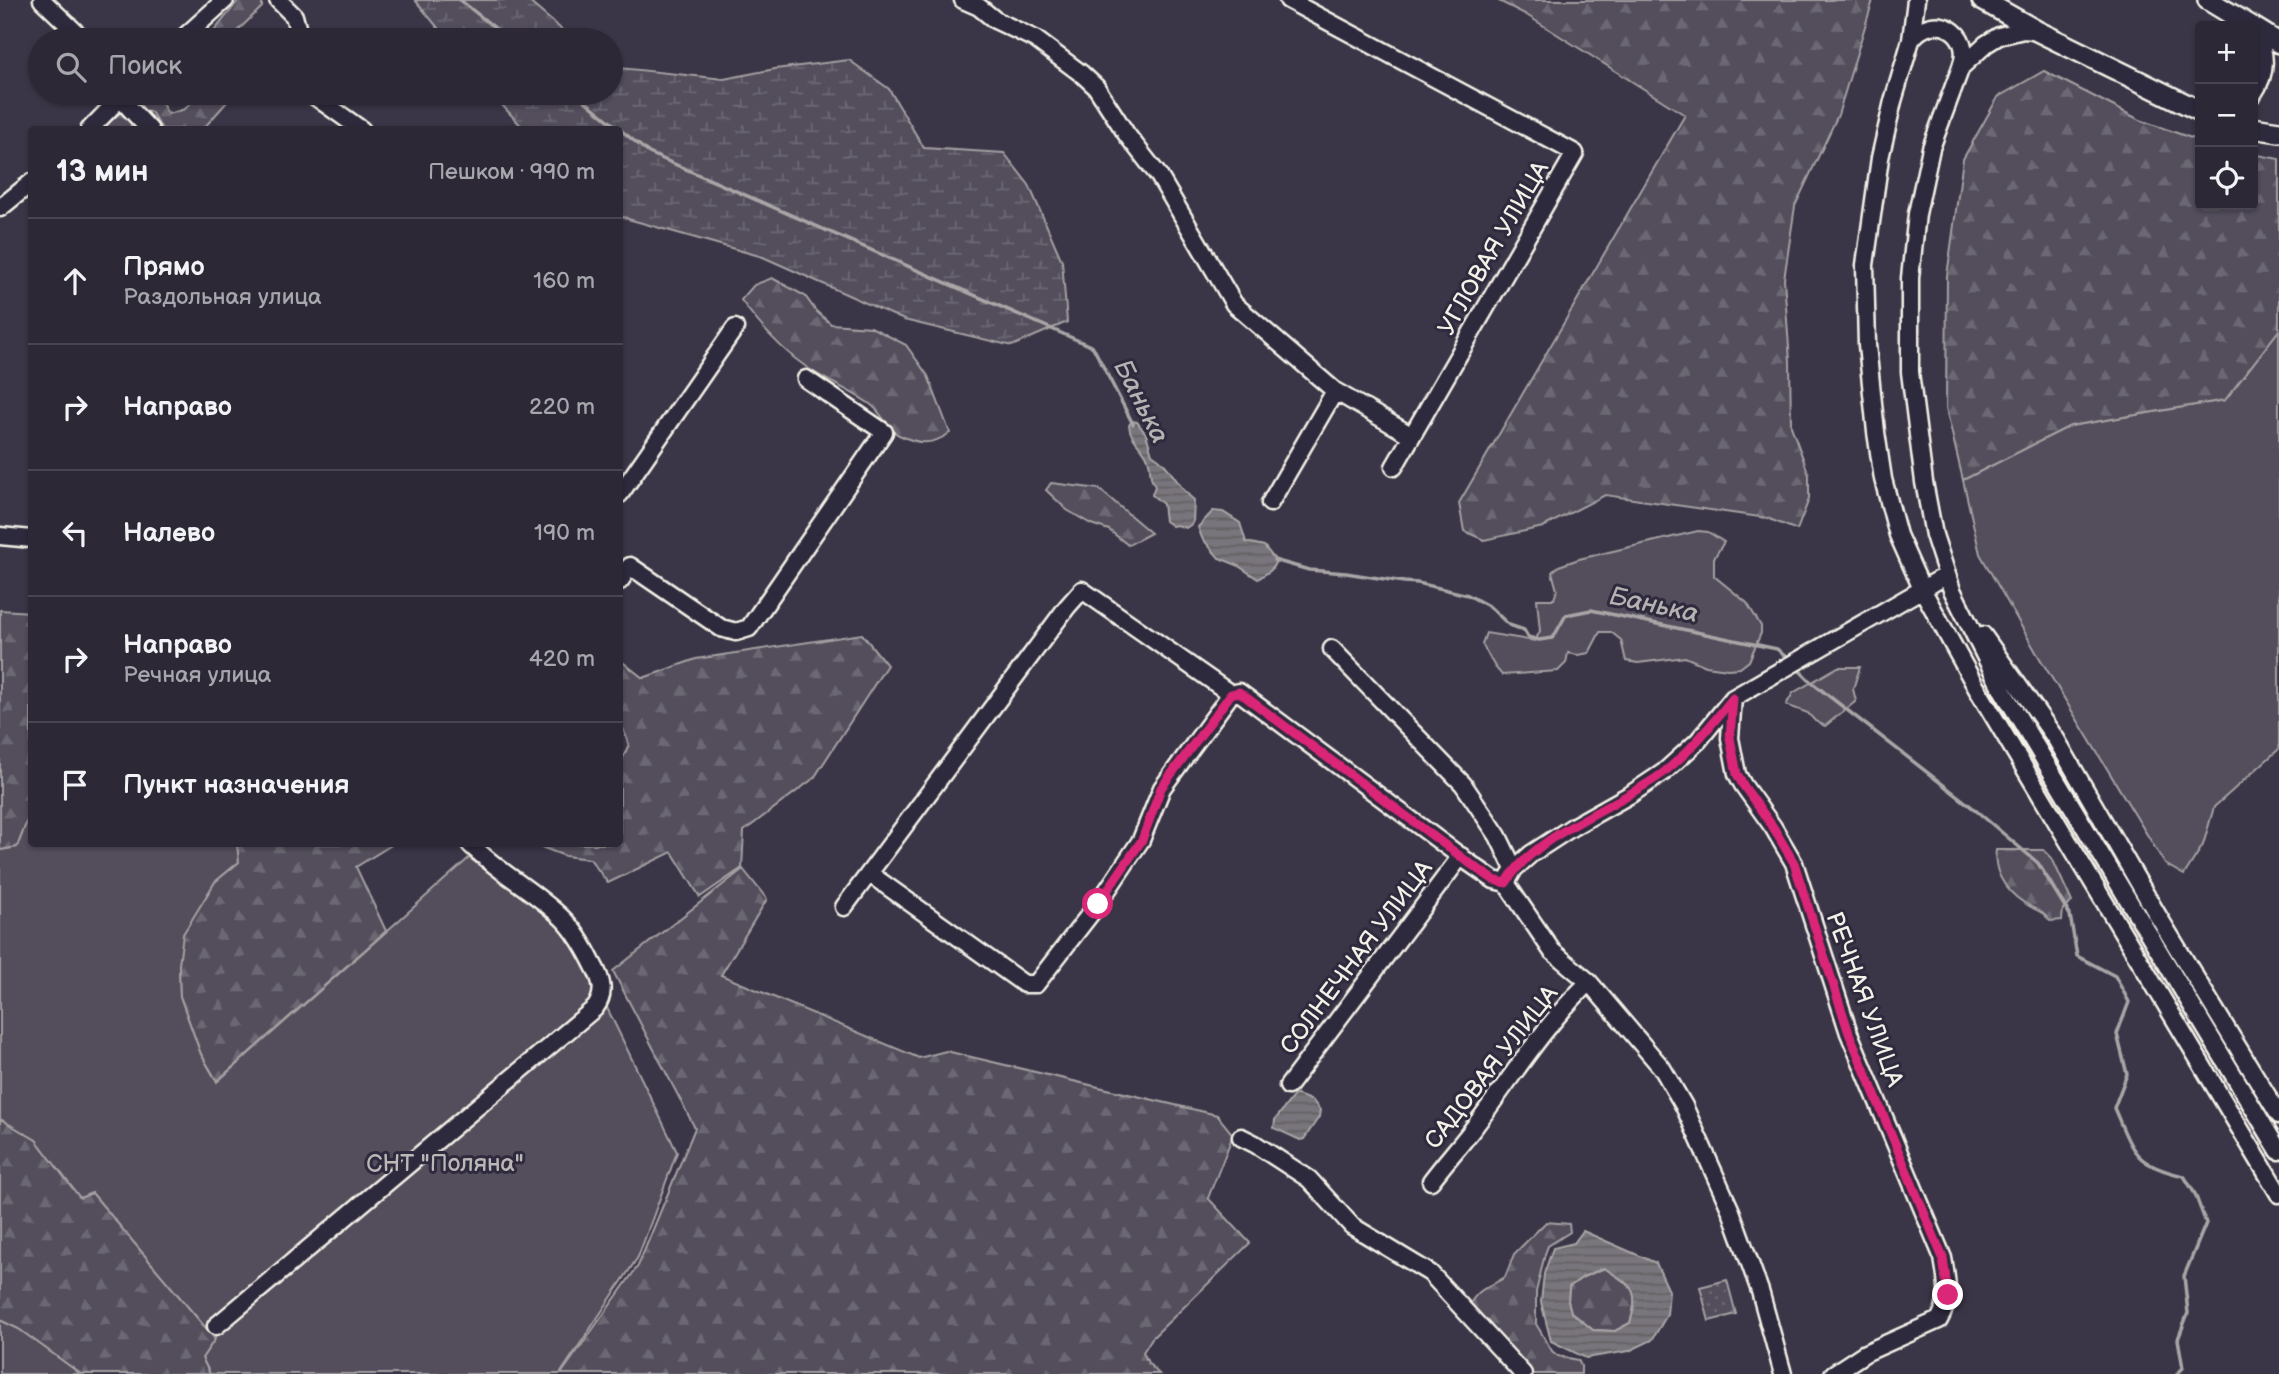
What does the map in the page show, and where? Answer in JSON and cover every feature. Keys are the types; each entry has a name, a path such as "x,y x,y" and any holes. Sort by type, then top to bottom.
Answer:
{"main road":[{"path":"1982,0 2037,31 2195,108"},
{"path":"2208,0 2241,21"},
{"path":"2258,31 2279,43"},
{"path":"2258,129 2279,132"}],"street":[{"path":"42,0 71,28"},
{"path":"194,28 225,0"},
{"path":"278,0 294,16 297,28"},
{"path":"963,0 981,4 995,20 1035,39 1096,87 1158,176 1234,304 1335,391 1412,436"},
{"name":"УГЛОВАЯ УЛИЦА","path":"1288,0 1575,152 1394,467"},
{"path":"1916,0 1911,40 1880,158 1865,265 1867,345 1876,432 1883,479 1898,535 1922,589 1976,687 2279,1194"},
{"path":"1911,40 1919,31 1930,26 1941,26 1952,30 1963,44 1965,56 1931,148 1917,214 1910,278 1910,372 1924,482 1934,535 1949,582 2001,688 2279,1151"},
{"path":"1961,67 1998,36 2023,30 2037,31"},
{"path":"2258,40 2264,61 2262,79 2258,86"},
{"path":"93,126 113,105"},
{"path":"131,105 147,126"},
{"path":"327,105 356,126"},
{"path":"0,208 28,185"},
{"path":"623,490 735,328"},
{"path":"625,562 721,628 736,632 749,628 884,432 806,379"},
{"path":"1270,503 1335,391"},
{"path":"0,536 28,539"},
{"path":"870,874 1024,984 1036,984 1098,904 1142,840 1161,788 1231,694 1239,692 1494,880 1510,876 1531,854 1664,772 1698,741 1733,698 1922,589 1949,582"},
{"path":"1949,582 2056,739 2158,916 2279,1115"},
{"path":"844,907 1082,590 1231,694"},
{"path":"1332,649 1463,785 1498,836 1510,876 1552,951 1589,982 1662,1068 1684,1106 1731,1211 1760,1291 1783,1374"},
{"name":"РЕЧНАЯ УЛИЦА","path":"1733,698 1730,738 1737,774 1794,863 1849,1033 1943,1258 1948,1295 1945,1310 1939,1320 1865,1353 1833,1374"},
{"path":"216,1326 595,1009 601,1001 603,987 598,974 584,945 562,916 473,847"},
{"name":"СОЛНЕЧНАЯ УЛИЦА","path":"1287,1086 1461,856"},
{"name":"САДОВАЯ УЛИЦА","path":"1431,1181 1525,1057 1572,998 1589,982"},
{"path":"1241,1137 1309,1179 1352,1226 1430,1273 1523,1374"}],"green space":[{"path":"239,0 262,0 262,7 240,28 217,28"},
{"path":"415,0 527,0 560,28 438,28"},
{"path":"1497,0 1873,0 1838,115 1795,206 1784,279 1791,426 1809,475 1809,499 1797,530 1767,518 1605,495 1543,527 1484,540 1464,531 1459,503 1685,115 1525,14"},
{"path":"849,60 889,89 924,148 1004,153 1029,185 1062,261 1067,322 1012,346 904,320 763,257 623,217 623,126 521,126 502,105 623,105 623,68 724,79 775,69"},
{"path":"2044,71 2140,120 2195,139 2195,210 2258,210 2258,155 2279,159 2279,330 2225,400 2070,426 1963,480 1946,408 1947,276 1963,159 1998,97"},
{"path":"129,105 163,105 168,114 185,109 189,105 224,105 206,126 160,126 151,112 145,111 131,126 105,126"},
{"path":"772,278 805,296 816,311 831,324 871,327 906,345 928,376 950,433 926,442 913,441 899,435 870,404 790,355 741,300 754,285"},
{"path":"2279,330 2279,749 2214,807 2203,845 2184,875 2165,864 2036,652 1980,554 1963,480 2070,426 2225,400"},
{"path":"1051,483 1099,489 1151,533 1128,545 1109,530 1091,524 1067,510 1046,490"},
{"path":"1698,531 1708,532 1724,542 1714,558 1714,576 1747,603 1761,626 1761,633 1749,661 1740,668 1706,666 1685,657 1638,663 1626,661 1621,640 1611,632 1600,632 1589,653 1568,653 1566,663 1558,671 1502,675 1495,667 1482,644 1486,633 1535,641 1540,631 1537,599 1554,599 1557,590 1552,572 1559,566"},
{"path":"0,610 28,612 28,818 17,847 0,850"},
{"path":"862,634 887,665 814,778 744,831 742,868 700,897 672,852 608,883 590,859 565,856 541,847 623,847 623,758 629,744 623,729 623,662 643,678 696,659"},
{"path":"1838,667 1860,667 1853,689 1856,701 1825,726 1815,721 1808,713 1786,705 1793,693"},
{"name":"СНТ \"Поляна\"","path":"28,818 28,847 237,847 239,862 215,882 179,965 180,996 201,1054 217,1082 469,858 548,912 577,946 677,1152 638,1257 560,1374 210,1374 202,1358 215,1339 92,1193 80,1198 36,1140 0,1119 0,850 17,847"},
{"path":"237,847 388,847 356,867 386,931 217,1081 201,1054 180,996 179,965 183,934 215,882 239,862"},
{"path":"1996,850 2044,850 2052,858 2072,902 2063,909 2062,920 2050,921 2011,892 2000,877"},
{"path":"743,869 767,899 721,975 919,1058 946,1051 1217,1115 1233,1135 1208,1198 1250,1243 1152,1338 1143,1352 1148,1363 1159,1374 561,1374 638,1266 695,1128 613,971"},
{"path":"0,1119 36,1140 80,1198 92,1193 215,1339 202,1358 210,1374 81,1374 19,1329 0,1320"},
{"path":"1546,1222 1569,1224 1570,1232 1548,1246 1545,1254 1536,1292 1536,1324 1552,1351 1558,1356 1578,1360 1581,1374 1531,1374 1469,1306 1481,1291 1505,1277 1514,1254"},
{"path":"1605,1268 1628,1285 1634,1295 1630,1323 1615,1331 1593,1330 1571,1312 1568,1301 1569,1287 1583,1277"},
{"path":"1727,1280 1736,1314 1709,1321 1700,1287"},
{"path":"0,1320 19,1329 81,1374 0,1374"}],"shaded area":[{"path":"1132,421 1137,422 1146,434 1152,454 1164,464 1194,500 1193,523 1186,528 1172,526 1165,521 1163,504 1152,495 1155,486 1148,459 1130,430"},
{"path":"1213,511 1223,512 1240,523 1246,542 1264,546 1276,561 1271,570 1258,579 1237,565 1219,558 1202,538 1198,527"},
{"path":"1295,1094 1313,1101 1320,1110 1319,1117 1304,1139 1300,1140 1274,1128 1275,1120"},
{"path":"1583,1231 1656,1263 1669,1291 1667,1315 1652,1340 1629,1351 1586,1358 1551,1341 1541,1302 1544,1274 1553,1248 1574,1243","holes":["1604,1268 1627,1284 1634,1295 1635,1303 1630,1323 1615,1331 1593,1330 1571,1312 1568,1301 1569,1287 1583,1277"]}],"waterway":[{"name":"Банька","path":"460,0 495,28"},
{"name":"Банька","path":"590,105 616,126"},
{"name":"Банька","path":"623,132 649,153 1093,347 1133,424"},
{"name":"Банька","path":"1274,560 1309,570 1418,583 1468,595 1490,607 1509,625 1524,630 1528,637 1539,640 1553,638 1566,615 1591,610 1777,649 1789,660"},
{"name":"Банька","path":"1797,668 2038,863 2070,915 2077,956 2115,976 2129,1002 2117,1034 2127,1074 2114,1108 2137,1154 2155,1167 2184,1176 2195,1194 2206,1223 2184,1276 2188,1313 2178,1339 2183,1368 2177,1374"}],"route":[{"path":"1098,904 1142,840 1161,788 1231,694 1239,692 1468,862 1494,880 1506,883 1514,869 1531,854 1664,772 1698,741 1733,698 1730,738 1737,774 1794,863 1849,1033 1943,1258 1948,1295"}]}
